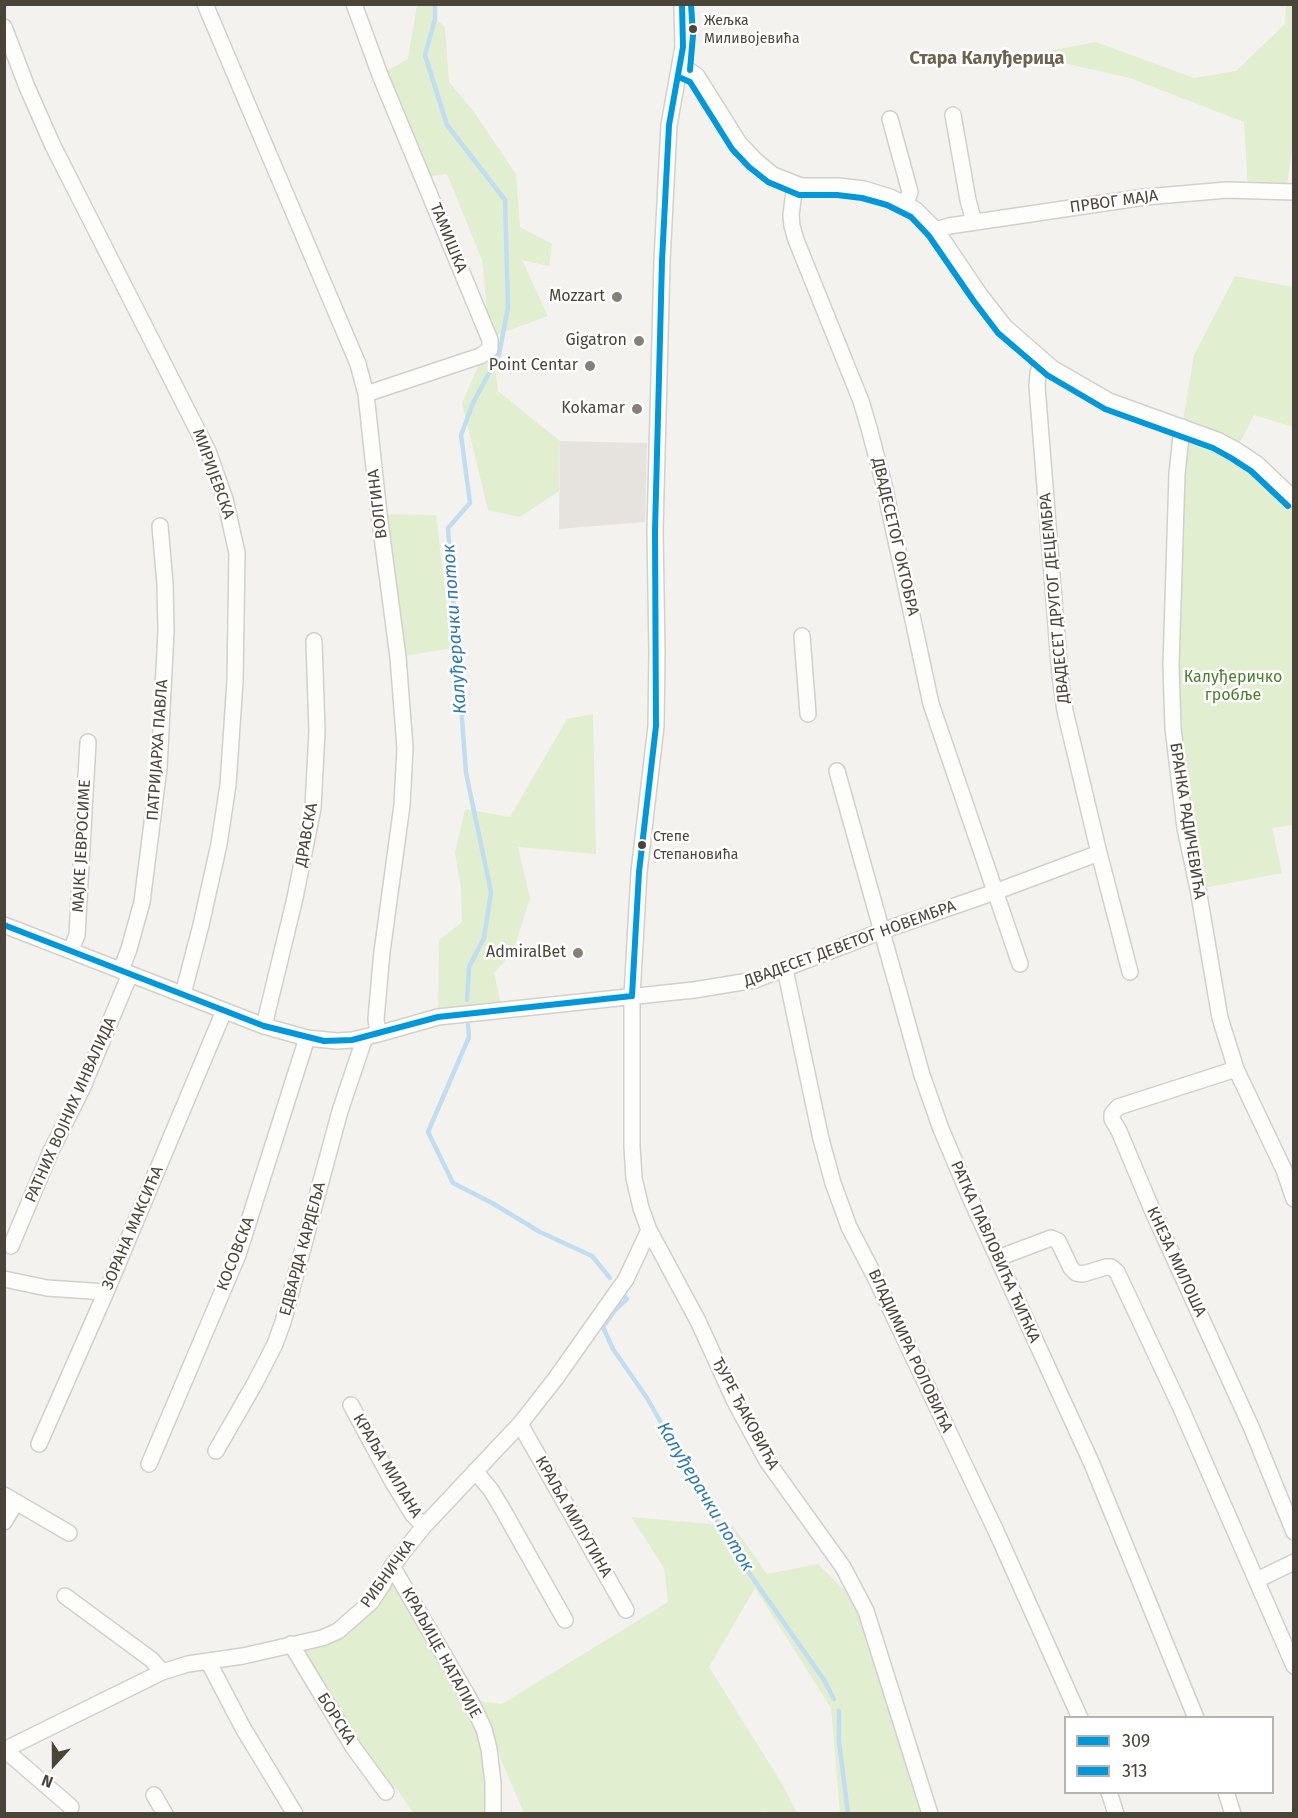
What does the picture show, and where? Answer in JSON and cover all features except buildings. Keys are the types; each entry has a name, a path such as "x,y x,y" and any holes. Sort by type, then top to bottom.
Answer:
{"street":[{"name":"ВОЛГИНА","path":"205,4 358,364 366,394 398,657 405,739 402,806 382,952 376,1019 371,1036"},
{"name":"ТАМИШКА","path":"354,4 380,75 490,340 490,349 480,356 366,394"},
{"name":"ЂУРЕ ЂАКОВИЋА","path":"682,4 684,35 681,69 672,100 669,125 662,251 655,531 656,726 639,872 632,996 634,1178 649,1230 698,1321 735,1402 767,1461 843,1567 862,1602 930,1814"},
{"name":"МИРИЈЕВСКА","path":"4,27 53,146 208,451 225,499 237,553 235,681 228,785 219,844 183,994"},
{"path":"681,69 693,72 697,76 739,143 773,175 807,187 838,186 864,189 906,204 925,217 991,310 1005,327 1042,361 1109,401 1216,440 1245,455 1270,474 1293,498"},
{"path":"953,115 974,222"},
{"path":"890,119 910,192 906,204"},
{"name":"ДВАДЕСЕТОГ ОКТОБРА","path":"795,184 791,215 796,240 861,400 884,485 931,704 995,892"},
{"name":"ПРВОГ МАЈА","path":"936,230 974,222 1167,195 1227,190 1293,192"},
{"name":"ДВАДЕСЕТ ДРУГОГ ДЕЦЕМБРА","path":"1042,361 1037,386 1060,676 1065,711 1130,972"},
{"name":"БРАНКА РАДИЧЕВИЋА","path":"1182,427 1177,474 1172,653 1173,728 1185,828 1220,1018 1236,1069 1284,1170 1293,1199"},
{"name":"ПАТРИЈАРХА ПАВЛА","path":"126,972 129,949 142,902 159,768 165,631 165,584 160,526"},
{"path":"802,636 808,714"},
{"name":"ДРАВСКА","path":"264,1026 295,898 313,808 317,731 314,641"},
{"name":"МАЈКЕ ЈЕВРОСИМЕ","path":"71,950 77,935 88,742"},
{"name":"РАТКА ПАВЛОВИЋА ЋИЋКА","path":"837,771 922,1075 941,1129 1092,1464 1195,1716"},
{"name":"ДВАДЕСЕТ ДЕВЕТОГ НОВЕМБРА","path":"4,925 264,1026 307,1038 337,1041 371,1036 438,1017 722,986 755,980 882,931 1099,853"},
{"path":"995,892 1020,964"},
{"name":"ВЛАДИМИРА РОЛОВИЋА","path":"785,969 821,1139 833,1183 849,1227 996,1531 1079,1716"},
{"name":"РАТНИХ ВОЈНИХ ИНВАЛИДА","path":"11,1246 54,1143 82,1089 126,972"},
{"name":"ЗОРАНА МАКСИЋА","path":"39,1444 106,1292 224,1011"},
{"name":"ЕДВАРДА КАРДЕЉА","path":"216,1451 275,1344 283,1322 337,1121 371,1036"},
{"name":"КОСОВСКА","path":"149,1464 238,1255 307,1038"},
{"name":"КНЕЗА МИЛОША","path":"1236,1069 1118,1107 1112,1114 1112,1119 1252,1429 1293,1532"},
{"name":"РИБНИЧКА","path":"5,1750 162,1672 188,1664 243,1656 322,1638 338,1631 371,1602 392,1566 424,1526 520,1424 556,1378 626,1279 649,1230"},
{"path":"998,1257 1047,1238 1056,1239 1071,1268 1076,1272 1083,1274 1106,1267 1114,1269 1145,1331 1257,1580 1293,1666"},
{"path":"4,1279 47,1288 106,1292"},
{"name":"КРАЉА МИЛАНА","path":"351,1405 391,1479 413,1515 424,1526"},
{"name":"КРАЉА МИЛУТИНА","path":"520,1424 626,1610"},
{"path":"475,1472 491,1490 565,1620"},
{"path":"4,1522 10,1498 69,1533"},
{"path":"1257,1580 1293,1562"},
{"name":"КРАЉИЦЕ НАТАЛИЈЕ","path":"392,1566 471,1700 484,1729 493,1783 493,1814"},
{"path":"65,1596 152,1660 162,1672"},
{"name":"БОРСКА","path":"291,1644 353,1747 386,1792"},
{"path":"207,1661 243,1728 295,1814"},
{"path":"5,1750 71,1807"},
{"path":"1110,1794 1116,1814"},
{"path":"1227,1794 1233,1814"},
{"path":"154,1795 165,1814"}],"green space":[{"path":"417,5 436,5 435,18 445,27 449,82 474,112 516,174 520,227 552,244 549,266 522,260 548,316 491,337 498,391 560,441 559,491 520,517 488,510 462,403 490,340 482,260 447,174 423,177 380,75 408,59"},
{"path":"1286,5 1293,5 1294,136 1286,192 1248,190 1244,122 1130,78 1028,55 1096,42 1194,78 1236,71 1285,24"},
{"path":"1235,276 1293,287 1293,427 1254,415 1236,450 1182,427 1194,355"},
{"name":"Калуђеричко гробље","path":"1185,438 1228,451 1273,485 1294,508 1293,825 1272,828 1282,873 1198,889 1176,760"},
{"path":"379,514 436,515 452,648 398,657"},
{"path":"593,714 596,854 518,847 530,898 513,952 494,973 502,1009 438,1017 439,940 462,922 461,888 455,853 465,809 510,817 567,719"},
{"path":"631,1517 733,1526 767,1574 818,1564 866,1611 930,1813 840,1813 831,1708 755,1588 709,1667 781,1782 797,1813 767,1813 766,1811 743,1814 524,1813 490,1734 493,1813 413,1813 396,1788 389,1790 300,1652 338,1631 392,1566 470,1700 502,1704 668,1602 664,1568"}],"shaded area":[{"path":"560,441 647,443 645,522 559,529"}],"waterway":[{"name":"Калуђерачки поток","path":"435,4 435,19 425,55 447,125 505,200 508,307 499,355 474,401 461,435 470,503 448,528 466,773 491,892 484,938 469,967 467,1000"},
{"name":"Калуђерачки поток","path":"468,1025 469,1037 428,1132 453,1183 540,1232 592,1256 610,1278"},
{"name":"Калуђерачки поток","path":"624,1296 627,1299 615,1310 603,1327 613,1349 647,1398 738,1557 824,1680 834,1699"},
{"name":"Калуђерачки поток","path":"839,1711 839,1741 848,1814"}],"transit line":[{"name":"309","path":"632,996 639,872 656,726 655,531 662,261 669,125 683,47 682,4"},
{"name":"313","path":"690,70 693,35 691,4"},
{"name":"313","path":"681,78 690,82 732,149 768,182 799,195 837,195 862,198 887,205 911,217 929,236 998,333 1047,375 1105,409 1213,448 1251,471 1288,506"},
{"name":"309","path":"4,925 264,1026 324,1041 352,1040 438,1017 632,996"}],"place":[{"name":"Жељка Миливојевића","path":"693,29"},
{"name":"Mozzart","path":"617,297"},
{"name":"Gigatron","path":"639,341"},
{"name":"Point Centar","path":"590,366"},
{"name":"Kokamar","path":"637,409"},
{"name":"Степе Степановића","path":"642,845"},
{"name":"AdmiralBet","path":"578,953"}],"district":[{"name":"Стара Калуђерица","path":"987,59"}]}
